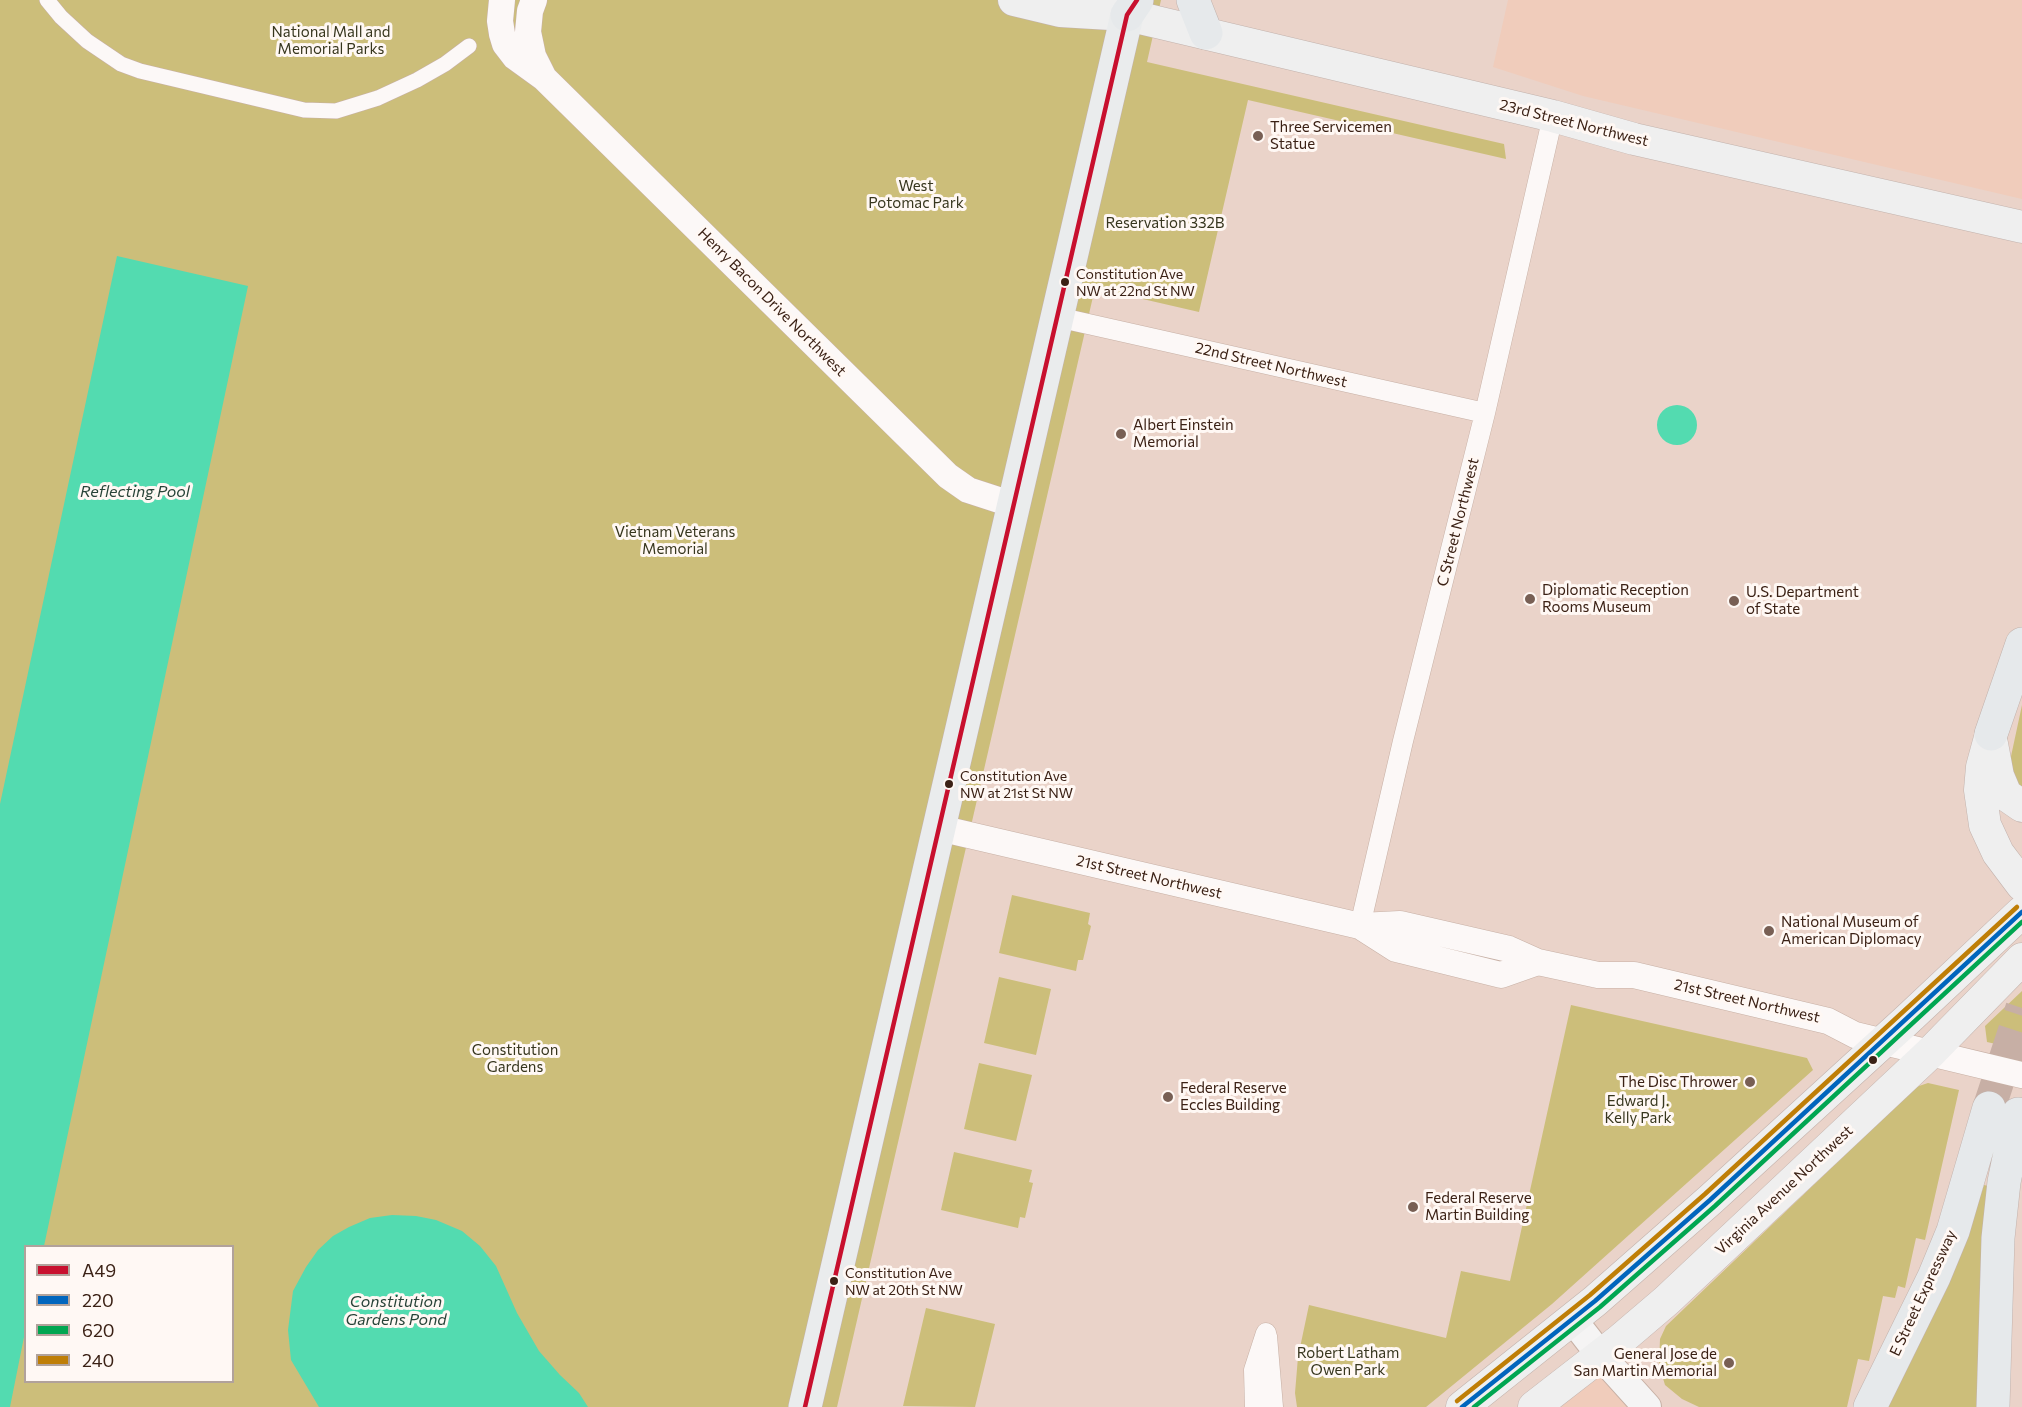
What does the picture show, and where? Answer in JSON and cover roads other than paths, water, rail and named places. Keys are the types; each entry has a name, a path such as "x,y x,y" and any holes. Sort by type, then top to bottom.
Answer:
{"highway":[{"path":"1193,0 1206,33"},
{"path":"805,1407 1130,5"},
{"path":"1991,734 2022,645"},
{"name":"E Street Expressway","path":"1870,1407 1934,1277 2004,1111 2004,1182 1998,1238 1993,1407"}],"main road":[{"name":"23rd Street Northwest","path":"1014,0 1060,10 1130,5"},
{"name":"23rd Street Northwest","path":"1098,0 1130,5 1206,33 1553,116 1634,139 2022,227"},
{"path":"1991,734 1998,776 2006,795 2022,806"},
{"path":"1991,734 1980,790 1985,825 1998,853 2022,885"},
{"path":"1462,1407 1573,1320 1710,1200 2022,912"},
{"name":"Virginia Avenue Northwest","path":"1534,1407 1601,1356 1666,1300 1930,1053 2022,959"},
{"path":"1573,1320 1601,1356 1647,1407"}],"street":[{"path":"46,0 87,41 121,64 151,74 304,110 336,111 384,95 445,64 469,46"},
{"path":"502,0 500,21 505,44 522,63 544,78"},
{"path":"534,0 528,32 533,57 544,78"},
{"name":"Henry Bacon Drive Northwest","path":"544,78 948,476 968,490 1014,505"},
{"name":"C Street Northwest","path":"1360,926 1403,741 1485,413 1553,116"},
{"name":"22nd Street Northwest","path":"1057,317 1485,413"},
{"name":"21st Street Northwest","path":"939,828 1360,926 1400,924 1509,950 1538,962 1598,975 1634,975 1828,1021 1855,1035 2022,1075"},
{"path":"1255,1407 1254,1370 1266,1334 1273,1407"}],"water":[{"name":"Reflecting Pool","path":"117,256 248,286 44,1245 24,1245 24,1337 10,1407 0,1407 0,804"},
{"path":"1677,405 1685,406 1691,411 1696,417 1696,433 1691,439 1685,444 1677,445 1669,444 1663,439 1658,433 1657,425 1658,417 1663,411 1669,406"},
{"name":"Constitution Gardens Pond","path":"392,1215 436,1220 462,1231 480,1246 496,1266 517,1313 539,1351 579,1393 588,1407 319,1407 291,1360 288,1330 293,1291 318,1250 333,1236 370,1218"}],"tunnel":[{"path":"1989,1108 2022,1008"}],"place":[{"name":"Three Servicemen Statue","path":"1258,136"},
{"name":"Constitution Ave NW at 22nd St NW","path":"1065,282"},
{"name":"Albert Einstein Memorial","path":"1121,434"},
{"name":"Diplomatic Reception Rooms Museum","path":"1530,599"},
{"name":"U.S. Department of State","path":"1734,601"},
{"name":"Constitution Ave NW at 21st St NW","path":"949,784"},
{"name":"National Museum of American Diplomacy","path":"1769,931"},
{"name":"The Disc Thrower","path":"1750,1082"},
{"name":"Federal Reserve Eccles Building","path":"1168,1097"},
{"name":"Federal Reserve Martin Building","path":"1413,1207"},
{"name":"Constitution Ave NW at 20th St NW","path":"834,1281"},
{"name":"General Jose de San Martin Memorial","path":"1729,1363"}],"park label":[{"name":"National Mall and Memorial Parks","path":"331,40"},
{"name":"West Potomac Park","path":"916,194"},
{"name":"Reservation 332B","path":"1165,223"},
{"name":"Vietnam Veterans Memorial","path":"675,540"},
{"name":"Constitution Gardens","path":"515,1058"},
{"name":"Edward J. Kelly Park","path":"1638,1110"},
{"name":"Robert Latham Owen Park","path":"1348,1362"}]}
